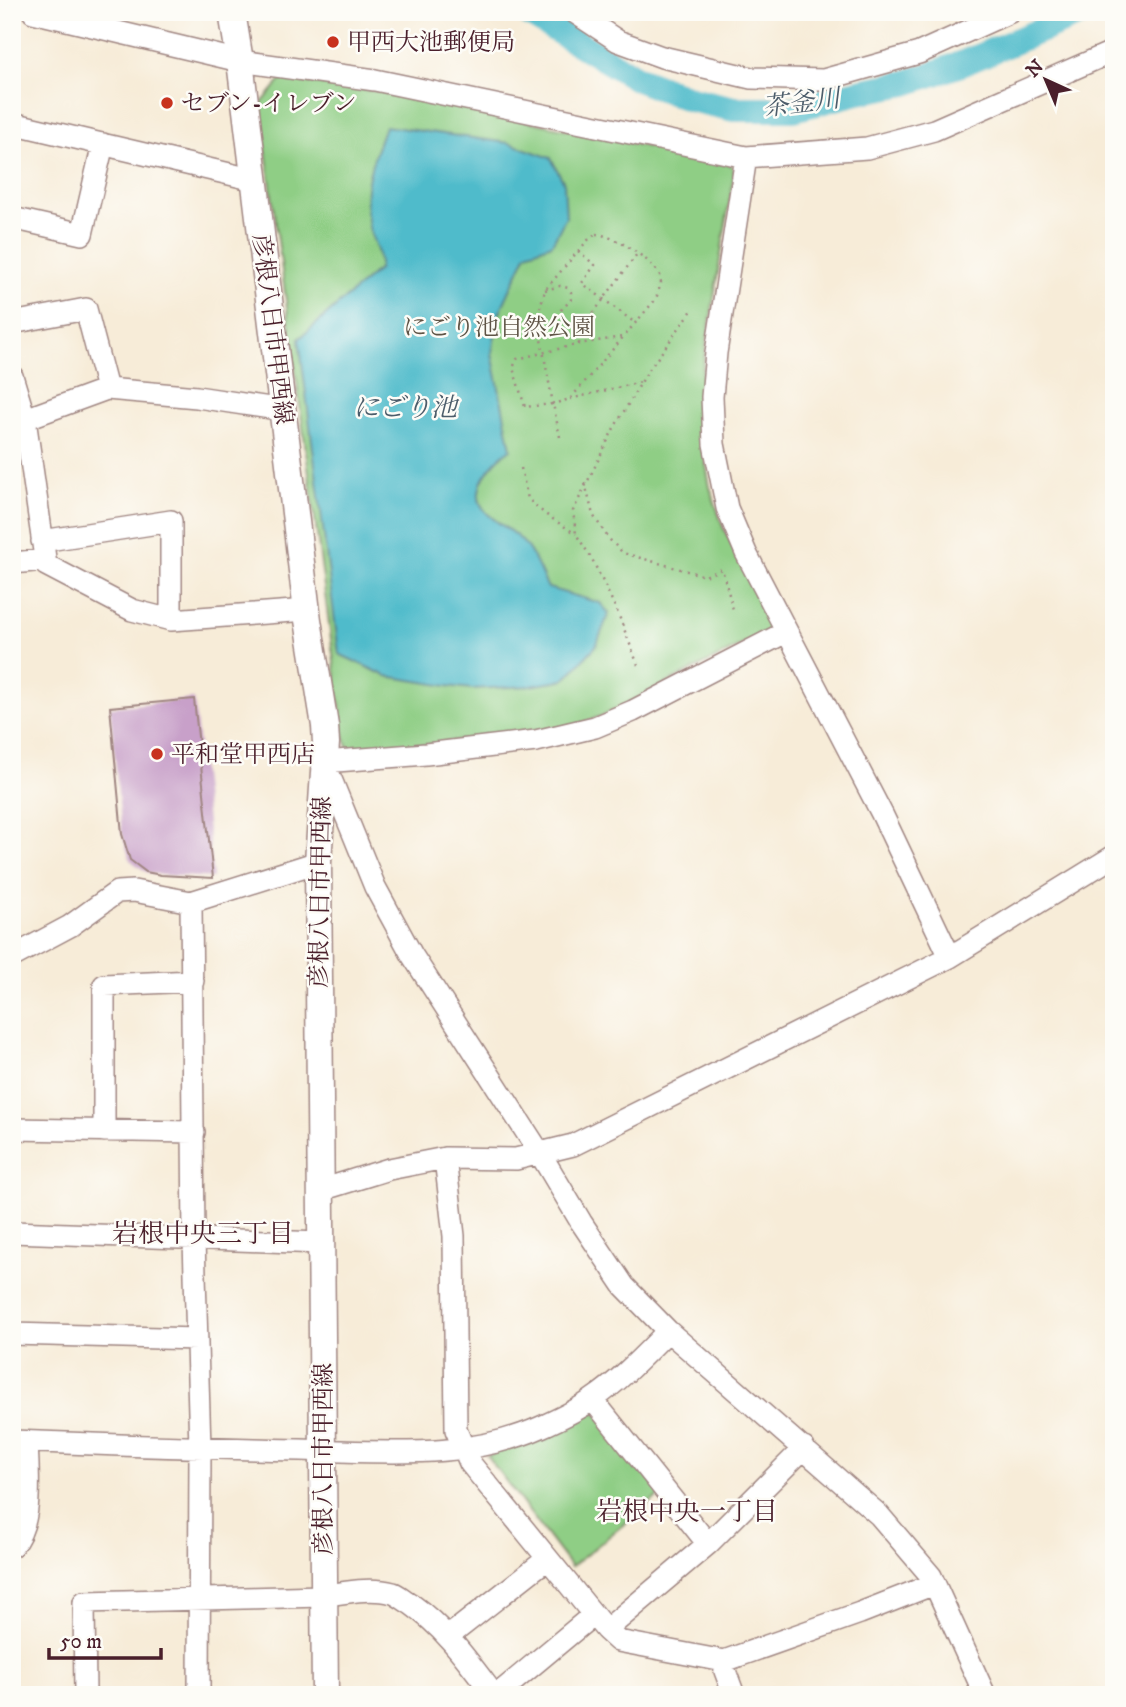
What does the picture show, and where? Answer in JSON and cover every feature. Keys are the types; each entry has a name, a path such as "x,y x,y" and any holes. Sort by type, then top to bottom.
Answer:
{"main road":[{"name":"彦根八日市甲西線","path":"232,12 307,610 325,726 318,862 325,1695"}],"street":[{"path":"33,12 93,19 240,61 375,80 746,157 867,148 920,133 1114,51"},
{"path":"574,12 618,41 662,57 751,78 823,80 919,53 1010,12"},
{"path":"12,123 255,180"},
{"path":"12,218 82,234 103,144"},
{"path":"746,157 716,353 712,397 714,444 727,509 786,632 882,814 950,957"},
{"path":"12,323 86,309 107,389"},
{"path":"14,388 24,419 46,565 132,610 171,620 307,610"},
{"path":"24,419 107,389 197,397 284,410"},
{"path":"12,563 43,550 171,521 171,620"},
{"path":"786,632 595,727 536,741 324,762 375,887 412,956 624,1286 668,1331 879,1515 930,1577 985,1695"},
{"path":"321,1190 389,1169 445,1158 516,1159 573,1146 950,957 1114,856"},
{"path":"12,957 70,926 117,892 134,891 191,902 318,862"},
{"path":"191,902 194,1240 200,1448 199,1695"},
{"path":"104,1131 104,985 193,981"},
{"path":"12,1129 194,1132"},
{"path":"445,1158 454,1236 456,1430 470,1463 599,1623 618,1641 724,1661 934,1584"},
{"path":"12,1232 321,1243"},
{"path":"12,1546 19,1538 26,1517 20,1441 415,1452 506,1440 540,1427 593,1400 630,1369 668,1331"},
{"path":"12,1334 197,1339"},
{"path":"593,1400 708,1544"},
{"path":"85,1695 84,1602 323,1596 364,1591 395,1593 432,1619 496,1695 708,1544 804,1448"},
{"path":"449,1636 547,1559"},
{"path":"724,1661 734,1695"}],"path":[{"path":"561,437 537,318 545,290 590,237 596,234 611,237 657,270 661,283 656,299 570,399"},
{"path":"578,251 596,265 582,283 636,323"},
{"path":"579,344 580,333 586,323 637,254"},
{"path":"545,290 560,286 568,288 571,300 561,310 561,318 567,324 586,323"},
{"path":"576,534 573,511 585,483 641,382 693,309"},
{"path":"622,337 517,359 513,368 525,407 553,404 641,382"},
{"path":"521,468 528,499 545,514 576,534 592,559 617,611 638,665"},
{"path":"585,483 593,515 609,539 623,553 705,576 722,569 734,613"}],"green space":[{"name":"にごり池自然公園","path":"282,79 406,95 732,165 734,173 702,372 699,426 710,487 723,527 770,619 770,631 604,715 574,726 356,753 348,747 344,737 260,105"},
{"path":"595,1411 661,1494 571,1567 487,1456 563,1429"}],"water":[{"name":"にごり池","path":"385,126 509,143 551,158 564,183 566,217 552,244 527,253 498,316 492,353 511,449 490,468 480,486 479,495 486,512 525,545 548,588 600,603 609,613 596,646 564,680 531,686 472,689 386,676 339,654 299,339 379,269 366,200 369,175"}],"building":[{"name":"平和堂甲西店","path":"194,699 213,878 146,872 130,860 122,834 110,707"}],"waterway":[{"name":"茶釜川","path":"526,12 638,79 690,99 734,109 794,109 906,83 961,64 1084,12"}],"place":[{"name":"甲西大池郵便局","path":"333,42"},
{"name":"セブン-イレブン","path":"167,103"},
{"name":"平和堂甲西店","path":"157,754"}],"district":[{"name":"岩根中央三丁目","path":"203,1233"},
{"name":"岩根中央一丁目","path":"687,1511"}]}
